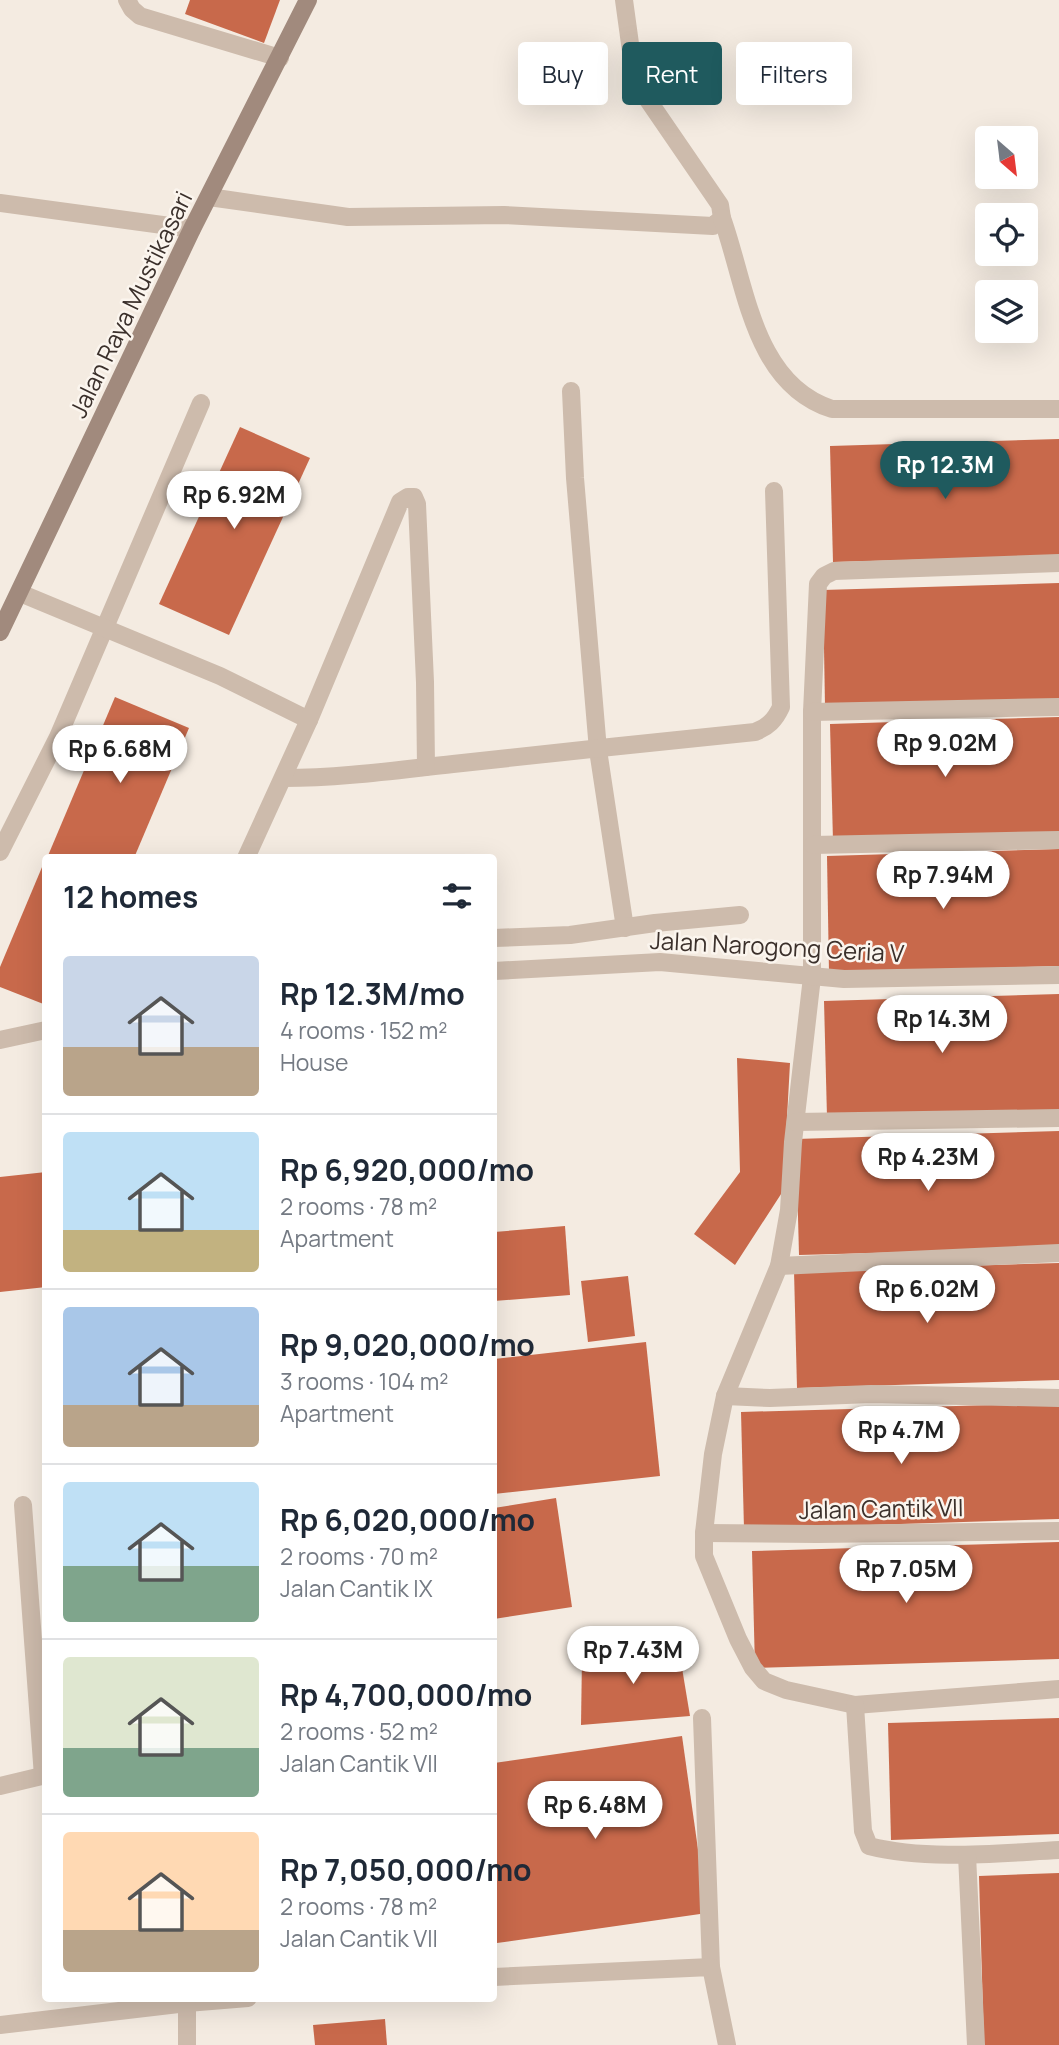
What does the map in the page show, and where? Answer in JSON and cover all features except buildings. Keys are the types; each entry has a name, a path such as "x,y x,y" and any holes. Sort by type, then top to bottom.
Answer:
{"main road":[{"name":"Jalan Raya Mustikasari","path":"0,632 192,229 308,0"}],"street":[{"path":"127,0 140,16 280,58"},
{"path":"624,0 631,51 648,100 720,205 751,312 766,353 791,385 820,405 832,409 1059,409"},
{"path":"209,197 348,217 504,215 713,226 722,218"},
{"path":"0,203 192,229"},
{"path":"571,391 575,478 598,750 625,928"},
{"path":"0,852 58,737 201,403"},
{"path":"284,778 330,777 598,750 755,732 772,723 781,707 774,491"},
{"path":"248,854 284,778 400,502 406,497 414,498 417,505 426,768"},
{"path":"1059,563 828,573 818,584 812,712 812,977 789,1210 779,1266 725,1396 713,1454 704,1533 704,1556 738,1639 753,1668 764,1681 786,1690 855,1705 1059,1689"},
{"path":"20,593 220,676 309,720"},
{"path":"812,712 1059,707"},
{"path":"813,845 1059,840"},
{"path":"497,938 570,935 740,915"},
{"name":"Jalan Narogong Ceria V","path":"497,971 660,962 844,979 1059,975"},
{"path":"0,1040 42,1031"},
{"path":"796,1122 1059,1118"},
{"path":"779,1266 1059,1252"},
{"path":"725,1396 770,1398 871,1394 1059,1398"},
{"path":"23,1505 42,1749"},
{"name":"Jalan Cantik VII","path":"704,1533 1059,1531"},
{"path":"855,1705 863,1831 869,1846 885,1851 967,1855 1059,1850"},
{"path":"702,1718 711,1966 727,2045"},
{"path":"0,1786 42,1776"},
{"path":"967,1855 976,2045"},
{"path":"497,1977 711,1966"},
{"path":"0,2025 199,2002"},
{"path":"187,2003 187,2045"}]}
